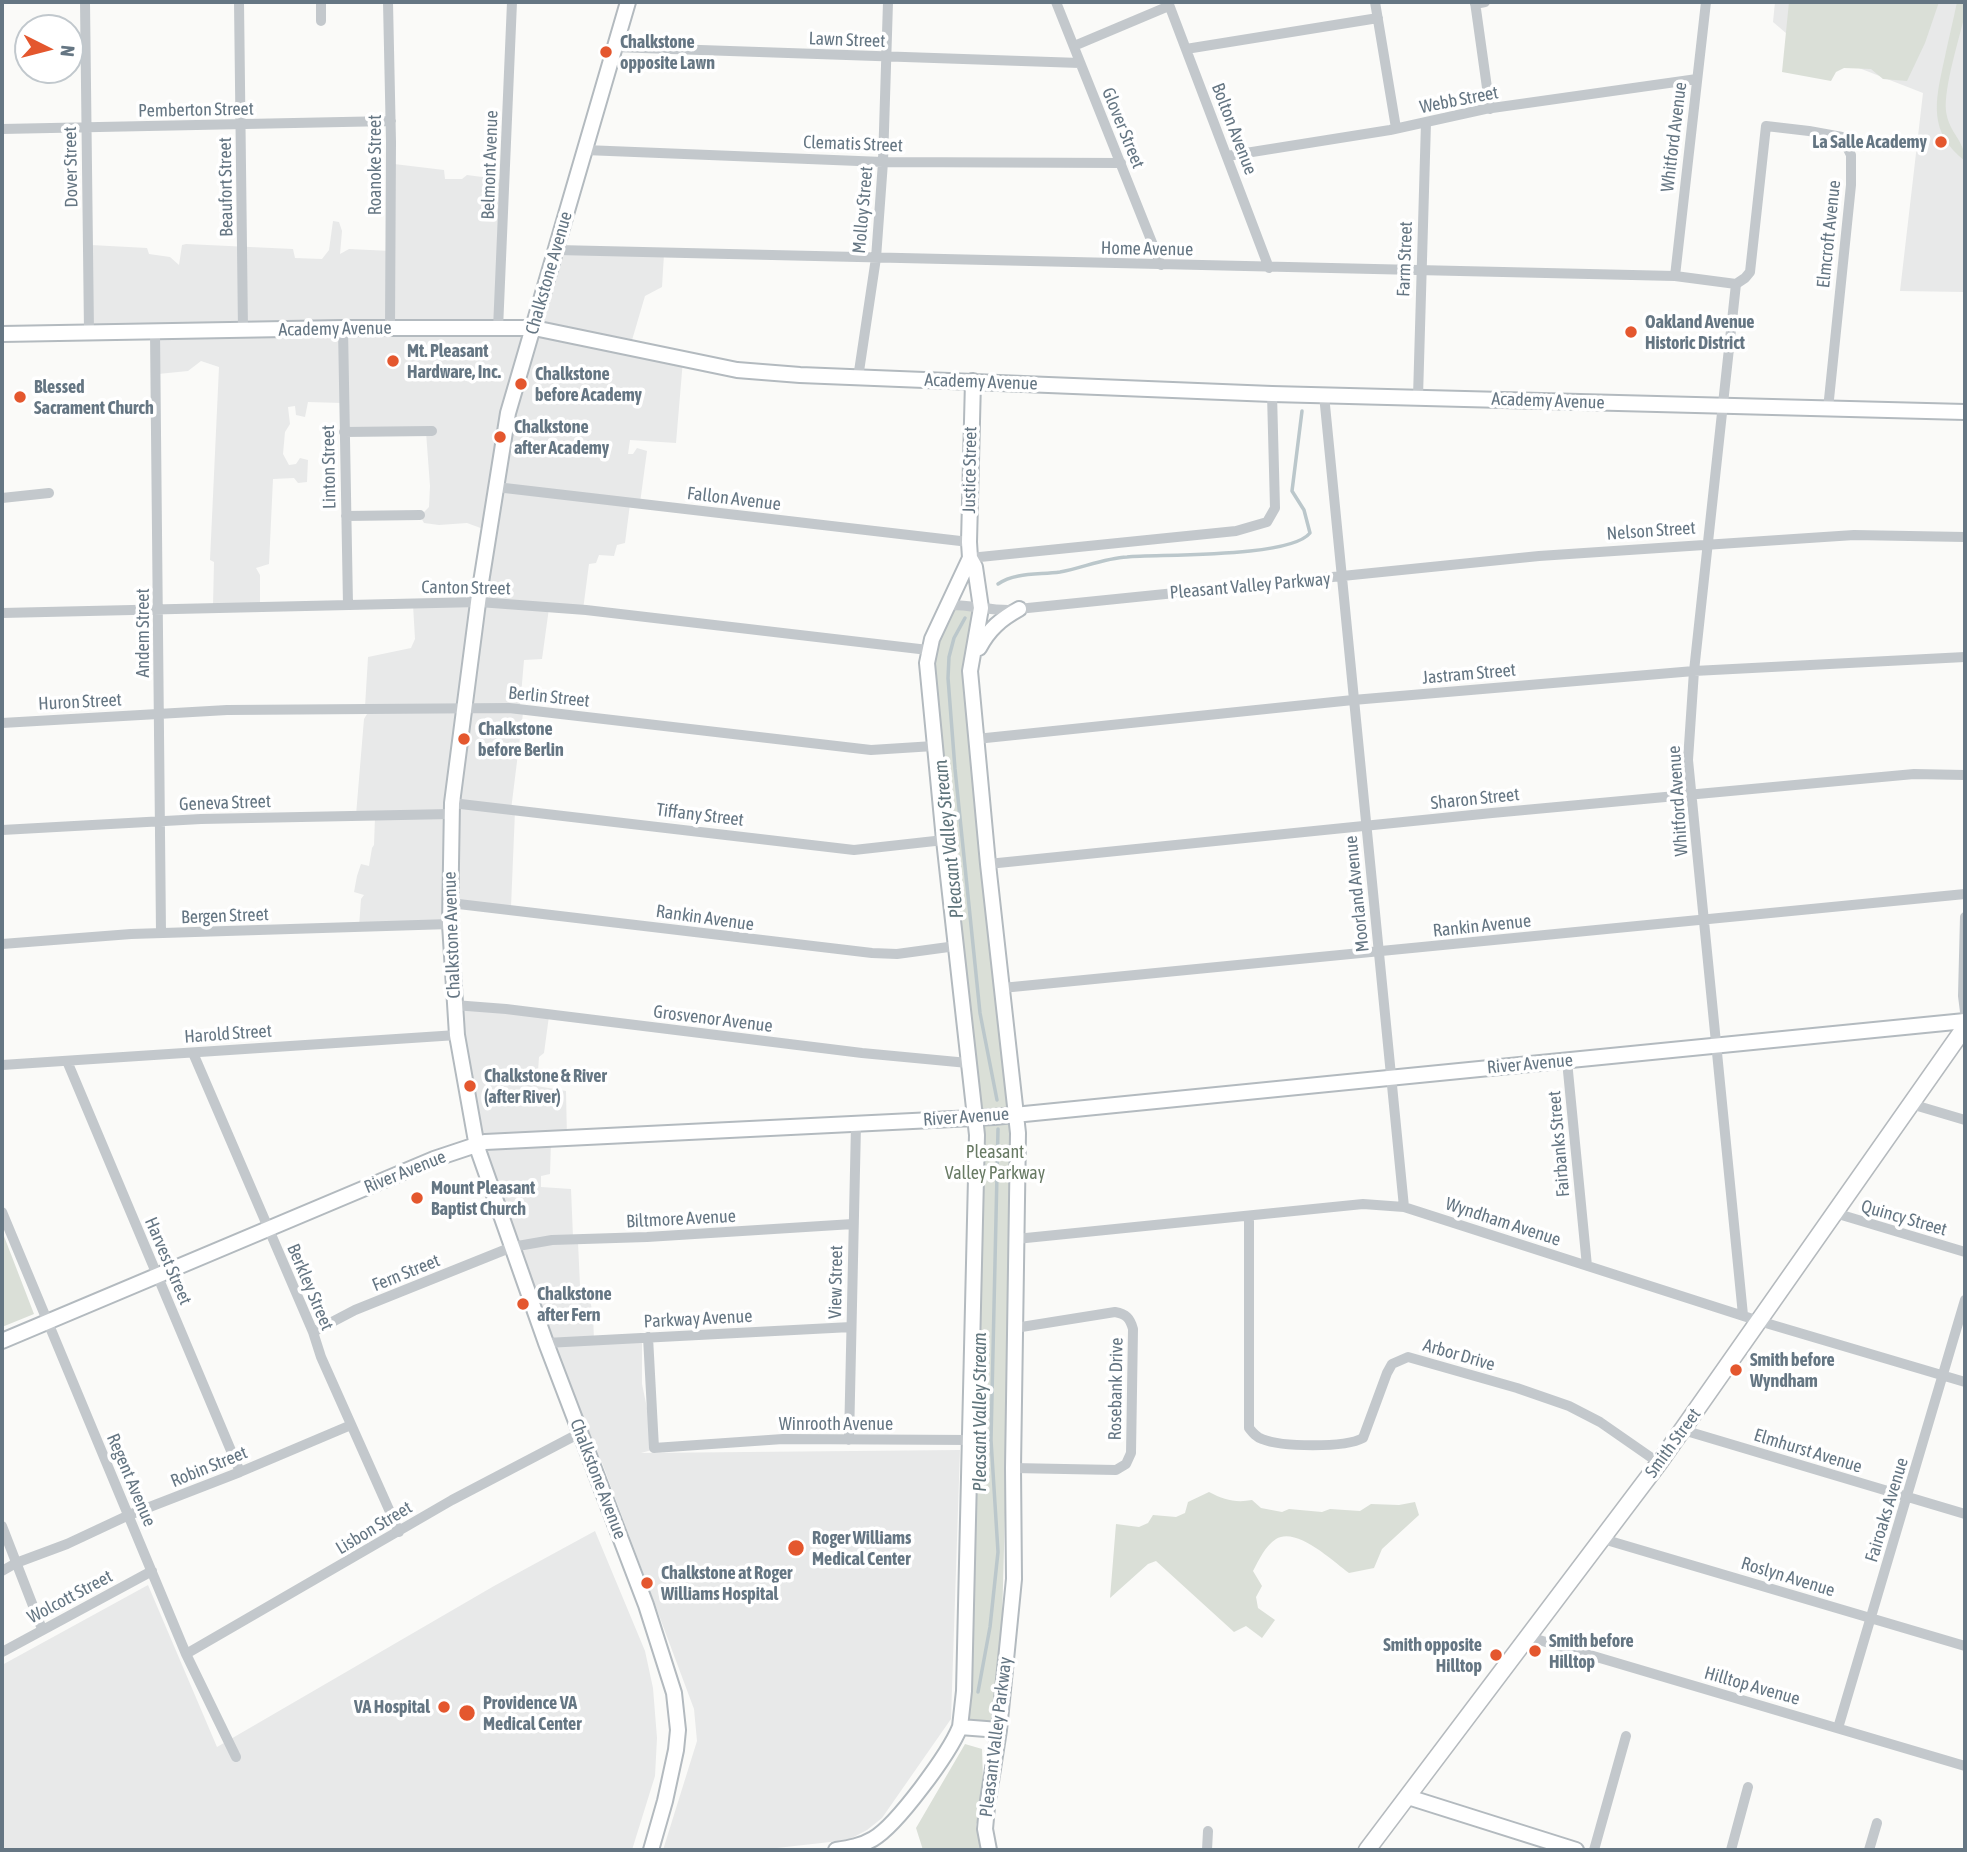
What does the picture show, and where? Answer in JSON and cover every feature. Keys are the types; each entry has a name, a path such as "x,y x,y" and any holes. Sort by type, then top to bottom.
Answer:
{"main road":[{"name":"Smith Street","path":"1367,1850 1683,1430 1965,1027"}],"street":[{"name":"Dover Street","path":"85,2 89,332"},
{"name":"Beaufort Street","path":"239,2 243,330"},
{"path":"321,2 321,21"},
{"name":"Roanoke Street","path":"388,2 391,121 390,328"},
{"name":"Belmont Avenue","path":"498,329 512,2"},
{"name":"Chalkstone Avenue","path":"628,2 509,413 479,602 451,808 450,924 457,1035 477,1147 546,1343 646,1605 674,1693 678,1730 676,1750 652,1850"},
{"name":"Molloy Street","path":"858,378 876,258 883,162 888,2"},
{"name":"Glover Street","path":"1056,2 1161,265"},
{"path":"1375,2 1396,128"},
{"path":"1478,2 1490,109"},
{"name":"Whitford Avenue","path":"1675,276 1706,2"},
{"path":"1073,46 1169,4"},
{"name":"Bolton Avenue","path":"1169,4 1269,268"},
{"path":"1186,49 1378,18"},
{"name":"Lawn Street","path":"613,47 1080,63"},
{"name":"Webb Street","path":"1227,156 1396,128 1490,109 1697,79"},
{"name":"Pemberton Street","path":"2,129 391,121"},
{"name":"Farm Street","path":"1418,397 1426,122"},
{"name":"Elmcroft Avenue","path":"1737,284 1750,272 1766,126 1842,137 1851,155 1851,185 1828,409"},
{"name":"Clematis Street","path":"585,150 883,162 1121,163"},
{"name":"Home Avenue","path":"556,250 1675,276 1737,284"},
{"name":"Whitford Avenue","path":"1737,284 1694,671 1688,760 1743,1315"},
{"name":"Academy Avenue","path":"2,334 342,328 534,328 737,370 858,378 1272,394 1965,412"},
{"name":"Linton Street","path":"342,328 348,605"},
{"name":"Andem Street","path":"155,331 161,933"},
{"name":"Justice Street","path":"970,558 973,382"},
{"path":"970,558 1236,531 1267,522 1275,508 1272,394"},
{"name":"Pleasant Valley Parkway","path":"947,606 1019,609 1341,578 1324,395"},
{"path":"344,432 432,431"},
{"name":"Fallon Avenue","path":"496,487 969,542"},
{"path":"2,498 49,493"},
{"path":"346,516 420,514"},
{"name":"Nelson Street","path":"1341,578 1539,556 1708,543 1854,535 1965,537"},
{"name":"Pleasant Valley Parkway","path":"960,1727 964,1692 971,1440 976,1118 927,678 928,650 970,558"},
{"name":"Pleasant Valley Parkway","path":"970,558 975,567 981,608 970,671 1018,1133 1013,1579 999,1730 985,1829 989,1850"},
{"name":"Moorland Avenue","path":"1341,578 1404,1207"},
{"name":"Canton Street","path":"2,613 479,602 586,610 928,650"},
{"path":"972,661 992,628 1019,609"},
{"name":"Jastram Street","path":"976,739 1353,700 1694,671 1965,657"},
{"name":"Berlin Street","path":"160,713 509,708 871,750 934,746"},
{"name":"Huron Street","path":"2,723 160,713"},
{"name":"Sharon Street","path":"988,864 1691,794 1914,774 1965,775"},
{"name":"Geneva Street","path":"2,830 451,808"},
{"name":"Tiffany Street","path":"451,808 854,850 944,840"},
{"name":"Rankin Avenue","path":"1002,988 1965,894"},
{"name":"Rankin Avenue","path":"450,903 872,953 897,954 956,946"},
{"path":"1965,917 1965,1012"},
{"name":"Bergen Street","path":"2,944 161,933 450,924"},
{"name":"Grosvenor Avenue","path":"454,1005 968,1063"},
{"name":"River Avenue","path":"2,1340 434,1159 477,1147 485,1142 976,1118 1965,1021"},
{"name":"Harold Street","path":"2,1065 457,1035"},
{"name":"Berkley Street","path":"193,1053 313,1332 321,1357 399,1532"},
{"name":"Fairbanks Street","path":"1567,1060 1587,1266"},
{"name":"Harvest Street","path":"67,1061 240,1472"},
{"path":"1911,1104 1965,1120"},
{"name":"View Street","path":"849,1440 856,1125"},
{"name":"Wyndham Avenue","path":"1016,1238 1363,1204 1404,1207 1759,1321 1965,1382"},
{"name":"Regent Avenue","path":"2,1212 186,1654 236,1757"},
{"name":"Quincy Street","path":"1835,1213 1965,1252"},
{"name":"Arbor Drive","path":"1249,1216 1249,1415 1250,1428 1260,1439 1270,1442 1346,1445 1363,1438 1392,1364 1408,1357 1569,1406 1600,1422 1659,1463"},
{"name":"Biltmore Avenue","path":"512,1247 552,1240 853,1224"},
{"name":"Fern Street","path":"313,1332 355,1310 512,1247"},
{"name":"Fairoaks Avenue","path":"1838,1728 1965,1300"},
{"name":"Rosebank Drive","path":"1013,1468 1116,1470 1126,1464 1131,1453 1133,1329 1130,1319 1124,1313 1115,1311 1014,1328"},
{"name":"Parkway Avenue","path":"546,1343 851,1327"},
{"name":"Winrooth Avenue","path":"648,1337 654,1448 783,1439 971,1440"},
{"name":"Robin Street","path":"2,1571 129,1515 351,1425"},
{"name":"Elmhurst Avenue","path":"1683,1430 1965,1514"},
{"name":"Lisbon Street","path":"186,1654 452,1500 580,1433"},
{"path":"2,1526 42,1629"},
{"name":"Roslyn Avenue","path":"1603,1539 1965,1646"},
{"name":"Wolcott Street","path":"2,1652 152,1571"},
{"name":"Hilltop Avenue","path":"1529,1637 1965,1766"},
{"path":"836,1850 870,1841 895,1821 952,1745 960,1727 999,1730"},
{"path":"1594,1850 1626,1736"},
{"path":"1731,1850 1748,1787"},
{"path":"1408,1797 1576,1850"},
{"path":"1869,1850 1877,1823"},
{"path":"1207,1850 1208,1831"}],"shaded area":[{"name":"La Salle Academy","path":"1775,2 1965,2 1965,292 1900,291 1923,93 1800,45 1773,22"},
{"path":"394,164 444,170 445,179 462,179 467,175 505,180 499,321 532,328 554,252 664,254 662,287 645,296 630,347 683,360 676,443 630,440 628,454 633,454 637,448 647,451 640,503 630,504 625,543 617,545 614,556 599,555 596,563 589,564 583,610 549,608 542,659 524,660 520,707 523,713 511,810 515,811 511,907 451,905 446,924 359,927 361,899 364,895 354,892 361,864 369,866 374,845 375,817 356,815 364,719 370,709 365,707 368,657 411,648 415,639 413,605 476,602 486,530 467,523 424,523 420,516 429,507 430,486 426,432 346,432 342,403 308,402 305,417 296,415 295,406 288,407 290,424 285,432 283,454 289,465 296,464 300,458 308,460 307,482 298,483 294,478 273,479 269,564 256,568 260,575 260,606 213,606 214,562 210,560 219,367 201,361 188,371 158,374 156,335 92,333 91,245 147,248 149,254 170,257 179,265 182,245 186,244 293,249 295,258 322,259 329,250 333,221 339,222 342,231 340,254 349,249 391,251"},
{"name":"Roger Williams Medical Center","path":"452,1007 549,1016 544,1053 539,1057 537,1086 566,1091 567,1139 551,1142 550,1174 541,1176 541,1187 571,1189 573,1237 578,1242 580,1286 587,1287 593,1314 594,1340 642,1340 642,1384 650,1423 659,1448 641,1453 960,1450 951,1719 882,1818 848,1840 759,1850 663,1850 697,1741 694,1709 601,1460 588,1463 472,1146"},
{"name":"Providence VA Medical Center","path":"595,1531 645,1651 653,1688 657,1738 655,1776 632,1850 2,1850 2,1665 148,1585 217,1747 494,1586"}],"green space":[{"path":"1789,2 1939,2 1925,43 1907,81 1883,79 1871,69 1844,68 1836,72 1831,81 1782,72"},
{"path":"1957,2 1965,2 1965,14 1950,76 1946,111 1965,161 1945,139 1937,116 1938,90"},
{"path":"947,605 981,608 967,655 1016,1113 999,1730 961,1718 976,1118 928,650"},
{"path":"2,1231 34,1314 2,1327"},
{"path":"1209,1492 1230,1500 1252,1500 1261,1508 1282,1512 1289,1509 1360,1511 1371,1504 1399,1505 1415,1502 1419,1515 1382,1549 1374,1568 1349,1573 1304,1541 1284,1536 1272,1542 1253,1571 1262,1586 1256,1597 1258,1608 1275,1620 1262,1638 1246,1626 1234,1632 1156,1561 1148,1564 1110,1598 1116,1524 1139,1527 1148,1523 1153,1515 1176,1517 1185,1513 1188,1502"},
{"path":"965,1744 982,1749 984,1807 976,1825 981,1850 923,1850 916,1828"}],"waterway":[{"name":"Pleasant Valley Stream","path":"998,584 1020,576 1060,572 1119,558 1253,551 1298,541 1310,533 1304,510 1292,491 1302,411"},
{"name":"Pleasant Valley Stream","path":"965,618 954,638 949,657 948,678 980,1013 997,1100"},
{"name":"Pleasant Valley Stream","path":"978,1692 990,1627 998,1552 991,1440 998,1129"}],"place":[{"name":"Chalkstone opposite Lawn","path":"606,52"},
{"name":"La Salle Academy","path":"1941,142"},
{"name":"Oakland Avenue Historic District","path":"1631,332"},
{"name":"Mt. Pleasant Hardware, Inc.","path":"393,361"},
{"name":"Chalkstone before Academy","path":"521,384"},
{"name":"Blessed Sacrament Church","path":"20,397"},
{"name":"Chalkstone after Academy","path":"500,437"},
{"name":"Chalkstone before Berlin","path":"464,739"},
{"name":"Chalkstone & River (after River)","path":"470,1086"},
{"name":"Mount Pleasant Baptist Church","path":"417,1198"},
{"name":"Chalkstone after Fern","path":"523,1304"},
{"name":"Smith before Wyndham","path":"1736,1370"},
{"name":"Roger Williams Medical Center","path":"796,1548"},
{"name":"Chalkstone at Roger Williams Hospital","path":"647,1583"},
{"name":"Smith before Hilltop","path":"1535,1651"},
{"name":"Smith opposite Hilltop","path":"1496,1655"},
{"name":"VA Hospital","path":"444,1707"},
{"name":"Providence VA Medical Center","path":"467,1713"}]}
